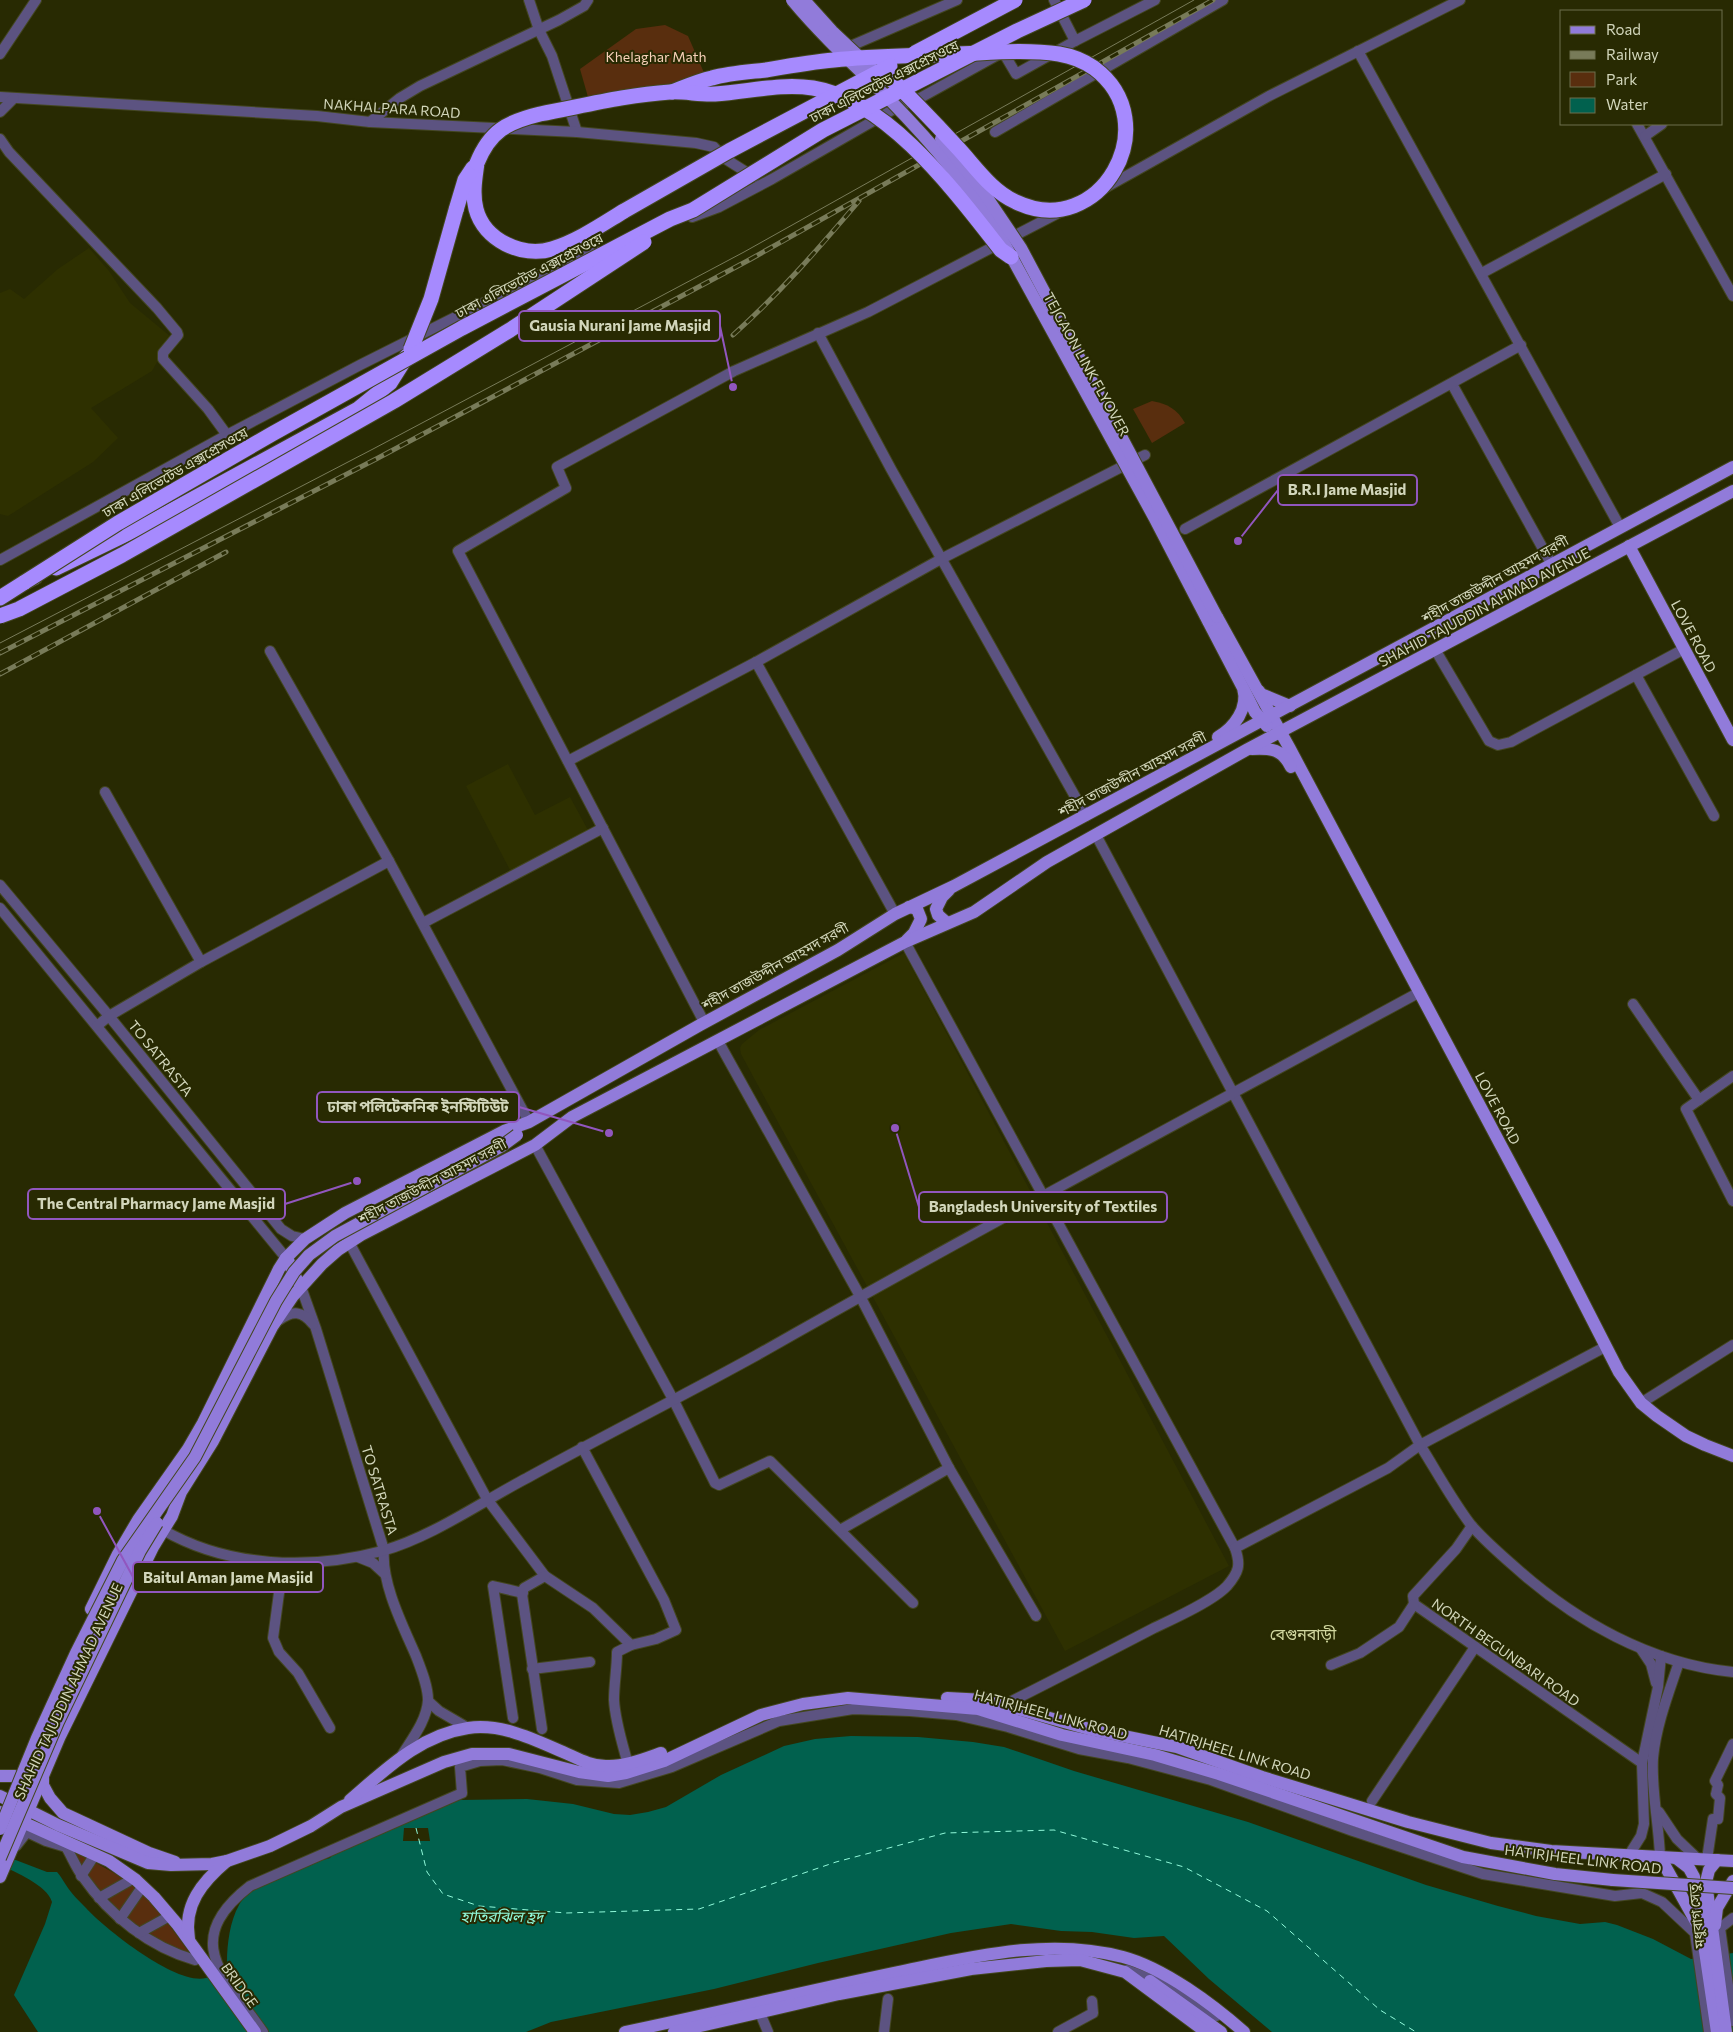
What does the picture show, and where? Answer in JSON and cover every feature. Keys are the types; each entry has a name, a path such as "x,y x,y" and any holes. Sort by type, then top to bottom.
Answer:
{"highway":[{"name":"ঢাকা এলিভেটেড এক্সপ্রেসওয়ে","path":"477,163 474,195 476,210 482,224 490,234 509,246 539,252 552,249 582,236 729,151 1015,0"},
{"name":"ঢাকা এলিভেটেড এক্সপ্রেসওয়ে","path":"0,598 118,522 462,328 670,219 693,210 823,130 1017,31 1084,0"},
{"path":"24,582 155,520 348,415 382,391 390,383 411,349 431,298 465,180 477,163 483,147 493,135 505,125 518,119 600,103 672,92 712,78 832,60 859,58 868,57 1013,52 1058,54 1083,61 1095,69 1114,91 1122,106 1125,121 1126,133 1121,158 1109,181 1096,194 1081,203 1053,210 1028,208 996,189 883,71 869,61 862,56 854,48"},
{"path":"672,92 708,95 792,86 836,93 865,107 884,121 936,171 1001,250 1011,257"},
{"path":"0,616 19,609 122,555 394,401 533,315 667,229 693,210"}],"main road":[{"name":"TEJGAON LINK FLYOVER","path":"792,0 811,23 887,98 953,169 984,209 1154,518 1213,619"},
{"name":"TEJGAON LINK FLYOVER","path":"804,0 926,122 982,190 1002,218 1021,248 1101,395 1213,619 1267,719"},
{"name":"শহীদ তাজউদ্দীন আহমদ সরণী","path":"286,1258 305,1239 345,1214 504,1131 529,1122 704,1022 838,950 895,914 954,886 1086,816 1620,527 1733,468"},
{"name":"SHAHID TAJUDDIN AHMAD AVENUE","path":"1248,749 1436,651 1733,491"},
{"name":"LOVE ROAD","path":"1629,546 1733,740"},
{"path":"1401,647 1410,664"},
{"path":"1179,766 1185,755 1224,734 1236,723 1248,686 1261,694 1290,706"},
{"path":"1267,719 1270,728 1281,732"},
{"name":"LOVE ROAD","path":"1281,732 1418,993 1555,1246 1619,1372 1641,1403 1657,1416 1686,1436 1733,1456"},
{"name":"শহীদ তাজউদ্দীন আহমদ সরণী","path":"318,1268 350,1242 535,1145 572,1117 905,942 979,908 1047,862 1248,749"},
{"path":"1248,749 1272,750 1284,754 1314,811 1322,822 1332,828"},
{"path":"947,923 938,915 936,910 942,897 954,886"},
{"path":"905,942 914,933 921,919 917,909 909,907"},
{"path":"0,1829 37,1738 76,1652 122,1560 195,1457 276,1301 294,1272 309,1256 335,1236 502,1146 517,1135 529,1122"},
{"path":"305,1239 316,1240 338,1250"},
{"name":"SHAHID TAJUDDIN AHMAD AVENUE","path":"0,1812 3,1798 16,1776 60,1675 118,1554 138,1520 193,1441 286,1258"},
{"path":"286,1258 301,1271 310,1271 318,1268"},
{"path":"286,1258 301,1287"},
{"name":"SHAHID TAJUDDIN AHMAD AVENUE","path":"0,1877 5,1855 24,1822 60,1736 153,1547 164,1530 181,1492 213,1440 275,1322 289,1301 318,1268"},
{"path":"270,1287 289,1301"},
{"path":"5,1855 49,1740 127,1577 149,1535 181,1492"},
{"name":"HATIRJHEEL LINK ROAD","path":"341,1807 402,1755 439,1737 468,1728 491,1728 518,1733 579,1760 600,1766 616,1765 650,1761 756,1711 800,1699 855,1691 976,1699 1004,1705 1089,1729 1176,1747 1287,1784 1448,1833 1491,1843 1551,1851 1733,1861"},
{"name":"HATIRJHEEL LINK ROAD","path":"3,1798 58,1825 148,1863 198,1865 227,1861 289,1838 341,1807 444,1762 472,1754 509,1754 579,1772 608,1776 689,1750 748,1720 803,1704 848,1698 965,1707 986,1711 1062,1735 1155,1755 1219,1774 1463,1857 1547,1873 1613,1880 1733,1888"},
{"path":"0,1776 16,1776"},
{"path":"43,1778 43,1785 50,1798 63,1813 149,1853 182,1865"},
{"path":"0,1812 90,1852 118,1867 154,1896 189,1940"},
{"path":"1645,1856 1669,1874"},
{"path":"1660,1857 1707,1939"},
{"path":"1676,1858 1689,1868 1694,1877 1707,1939"},
{"name":"মধুবাগ সেতু","path":"1707,1860 1709,1870 1706,1882 1707,1939 1717,2032"},
{"name":"HATIRJHEEL LINK ROAD","path":"189,1940 187,1918 194,1899 227,1861"},
{"path":"1707,1939 1717,1908 1733,1881"},
{"name":"মধুবাগ সেতু","path":"1707,1939 1726,2032"},
{"name":"BRIDGE","path":"189,1940 255,2032"},
{"path":"625,2032 961,1960 1021,1950 1066,1948 1112,1954 1139,1962 1183,1987 1244,2032"},
{"path":"674,2032 866,1988 1006,1964 1080,1960 1144,1978 1221,2032"},
{"path":"1125,1972 1206,2032"}],"street":[{"path":"0,54 36,0"},
{"path":"529,0 539,30 552,56 577,132"},
{"path":"370,122 400,98 420,86 559,20 584,6 588,0"},
{"path":"799,0 831,36 901,104"},
{"path":"854,48 957,0"},
{"path":"1054,0 1075,41"},
{"path":"0,560 227,435 563,263 718,207 772,179 901,104 920,98 1003,52 1016,74 1155,0"},
{"path":"996,132 1222,0"},
{"path":"704,1022 458,551 566,488 558,468 734,371 868,312 1018,236 1269,96 1460,0"},
{"path":"1358,51 1482,273 1620,527"},
{"name":"NAKHALPARA ROAD","path":"0,97 317,116 370,122 577,132 696,143 714,147 724,158 759,180 772,179"},
{"path":"0,112 14,98"},
{"path":"1638,125 1733,296"},
{"path":"1645,136 1661,125"},
{"path":"0,139 178,332 178,335 163,354 163,359 208,409 227,435"},
{"path":"1482,273 1666,174"},
{"path":"818,333 941,560 1086,816"},
{"path":"1185,529 1521,345"},
{"path":"1452,384 1552,565"},
{"path":"568,761 756,662 941,560 1145,455"},
{"path":"1436,651 1490,741 1498,745 1510,742 1684,649"},
{"path":"270,650 389,861 529,1122"},
{"path":"756,662 895,914"},
{"path":"1636,675 1714,816"},
{"path":"105,792 201,962"},
{"path":"423,923 603,828"},
{"path":"1096,835 1420,1445 1472,1526 1526,1577 1579,1617 1661,1656 1679,1662 1733,1672"},
{"path":"98,1026 109,1016 201,962 389,861"},
{"name":"TO SATRASTA","path":"0,885 109,1016 281,1229 292,1236 305,1239"},
{"path":"0,908 286,1258"},
{"path":"905,942 1045,1196 1240,1560 1239,1567 1226,1587 1211,1597 1176,1618 1004,1705"},
{"path":"164,1530 211,1552 283,1563 326,1562 357,1557 418,1538 582,1448 674,1401 860,1296 1418,993"},
{"path":"1633,1004 1699,1100"},
{"path":"718,1041 860,1296 949,1468 1036,1616"},
{"path":"1733,1076 1686,1109 1733,1201"},
{"path":"535,1145 674,1401 715,1483 719,1486 770,1461 913,1602"},
{"path":"350,1242 487,1499 545,1576 593,1608 631,1645"},
{"path":"338,1250 360,1262"},
{"name":"TO SATRASTA","path":"301,1287 316,1329 384,1550 383,1564 385,1575 419,1664 428,1701"},
{"path":"275,1322 295,1312 307,1318 316,1329"},
{"path":"1641,1403 1733,1345"},
{"path":"1235,1548 1388,1468 1420,1445 1606,1346"},
{"path":"582,1448 664,1600 676,1630 656,1639 631,1645 617,1652 614,1699 619,1732 626,1757"},
{"path":"840,1530 949,1468"},
{"name":"NORTH BEGUNBARI ROAD","path":"1472,1526 1456,1549 1413,1596 1414,1604 1642,1763"},
{"path":"357,1557 373,1563 385,1575"},
{"path":"283,1563 273,1638 279,1652 298,1673 330,1728"},
{"path":"542,1729 532,1669 523,1593 524,1588 545,1576"},
{"path":"513,1718 493,1586 523,1593"},
{"path":"1331,1665 1360,1653 1399,1627 1414,1604"},
{"path":"1638,1646 1651,1664 1658,1688"},
{"path":"1372,1801 1475,1647"},
{"path":"1629,1855 1641,1836 1644,1824 1642,1763 1658,1688 1661,1656"},
{"path":"532,1669 590,1662"},
{"path":"1660,1857 1653,1775 1654,1755 1661,1719 1679,1662"},
{"path":"402,1755 423,1718 428,1701 443,1714 468,1728"},
{"path":"263,2032 218,1968 212,1952 213,1934 225,1911 234,1899 250,1886 462,1793 460,1767 480,1761 502,1760 540,1768 577,1780 619,1783 672,1767 779,1721 853,1709 956,1715 991,1723 1079,1749 1128,1758 1211,1780 1353,1831 1483,1874 1615,1896 1642,1893 1662,1902 1695,1933 1709,2032"},
{"path":"1707,1860 1713,1819 1718,1819 1720,1798 1716,1794 1718,1784 1715,1781 1733,1744"},
{"path":"1656,1807 1670,1830 1707,1860"},
{"path":"5,1855 28,1832 46,1841 66,1847 92,1859 129,1881 140,1890 166,1918 195,1960 177,1954 139,1933 120,1919 81,1876 66,1847"},
{"path":"81,1876 92,1859"},
{"path":"99,1898 129,1881"},
{"path":"120,1919 140,1890"},
{"path":"139,1933 166,1918"},
{"path":"1733,1918 1720,1928 1733,2021"},
{"path":"692,2032 970,1973 1055,1962 1087,1962 1119,1968 1153,1979 1184,1995 1239,2032"},
{"path":"884,2032 888,1999"},
{"path":"1058,2032 1093,2013 1092,2001"},
{"path":"760,2013 768,2032"}],"shaded area":[{"path":"89,248 109,271 130,303 171,337 152,371 91,408 118,438 93,462 8,516 0,514 0,293 10,289 24,299 58,269"},
{"path":"508,764 535,815 570,797 589,832 511,872 466,786"},
{"path":"904,953 1229,1566 1065,1651 741,1054 740,1048 742,1044 759,1030"}],"green space":[{"name":"Khelaghar Math","path":"665,25 688,36 705,75 681,82 588,97 580,69 636,29"},
{"path":"1152,401 1172,408 1185,423 1152,443 1133,409"},
{"path":"71,1851 116,1874 140,1892 161,1914 191,1955 154,1937 122,1913 95,1884"}],"water":[{"name":"হাতিরঝিল হ্রদ","path":"851,1736 918,1737 1004,1747 1074,1771 1248,1822 1426,1885 1498,1906 1536,1916 1580,1924 1605,1922 1617,1925 1653,1939 1691,1959 1733,1953 1733,2032 1272,2032 1209,1979 1164,1936 1134,1938 1011,1924 951,1933 714,1989 551,2022 526,2032 38,2032 14,1995 45,1924 52,1902 44,1890 37,1885 22,1875 0,1865 0,1854 47,1872 57,1872 70,1891 95,1917 142,1954 178,1973 193,1978 206,1978 227,1962 233,1918 245,1897 255,1889 294,1870 330,1858 342,1840 433,1804 459,1800 527,1799 573,1804 614,1814 630,1815 666,1807 721,1775 784,1746 815,1739"}],"pier":[{"path":"404,1828 428,1828 430,1841 403,1841"}],"ferry route":[{"path":"416,1828 427,1872 443,1894 479,1906 566,1913 699,1909 836,1862 945,1833 1054,1830 1184,1867 1267,1911 1380,2010 1416,2032"}],"tram line":[{"path":"0,643 373,449 744,252 1194,0"}],"railway":[{"path":"0,653 378,458 749,260 1213,0"},
{"path":"733,335 783,287 859,201"},
{"path":"0,674 226,552"}],"place":[{"name":"Gausia Nurani Jame Masjid","path":"733,387"},
{"name":"B.R.I Jame Masjid","path":"1238,541"},
{"name":"Bangladesh University of Textiles","path":"895,1128"},
{"name":"ঢাকা পলিটেকনিক ইনস্টিটিউট","path":"609,1133"},
{"name":"The Central Pharmacy Jame Masjid","path":"357,1181"},
{"name":"Baitul Aman Jame Masjid","path":"97,1511"}],"district":[{"name":"বেগুনবাড়ী","path":"1303,1633"}]}
